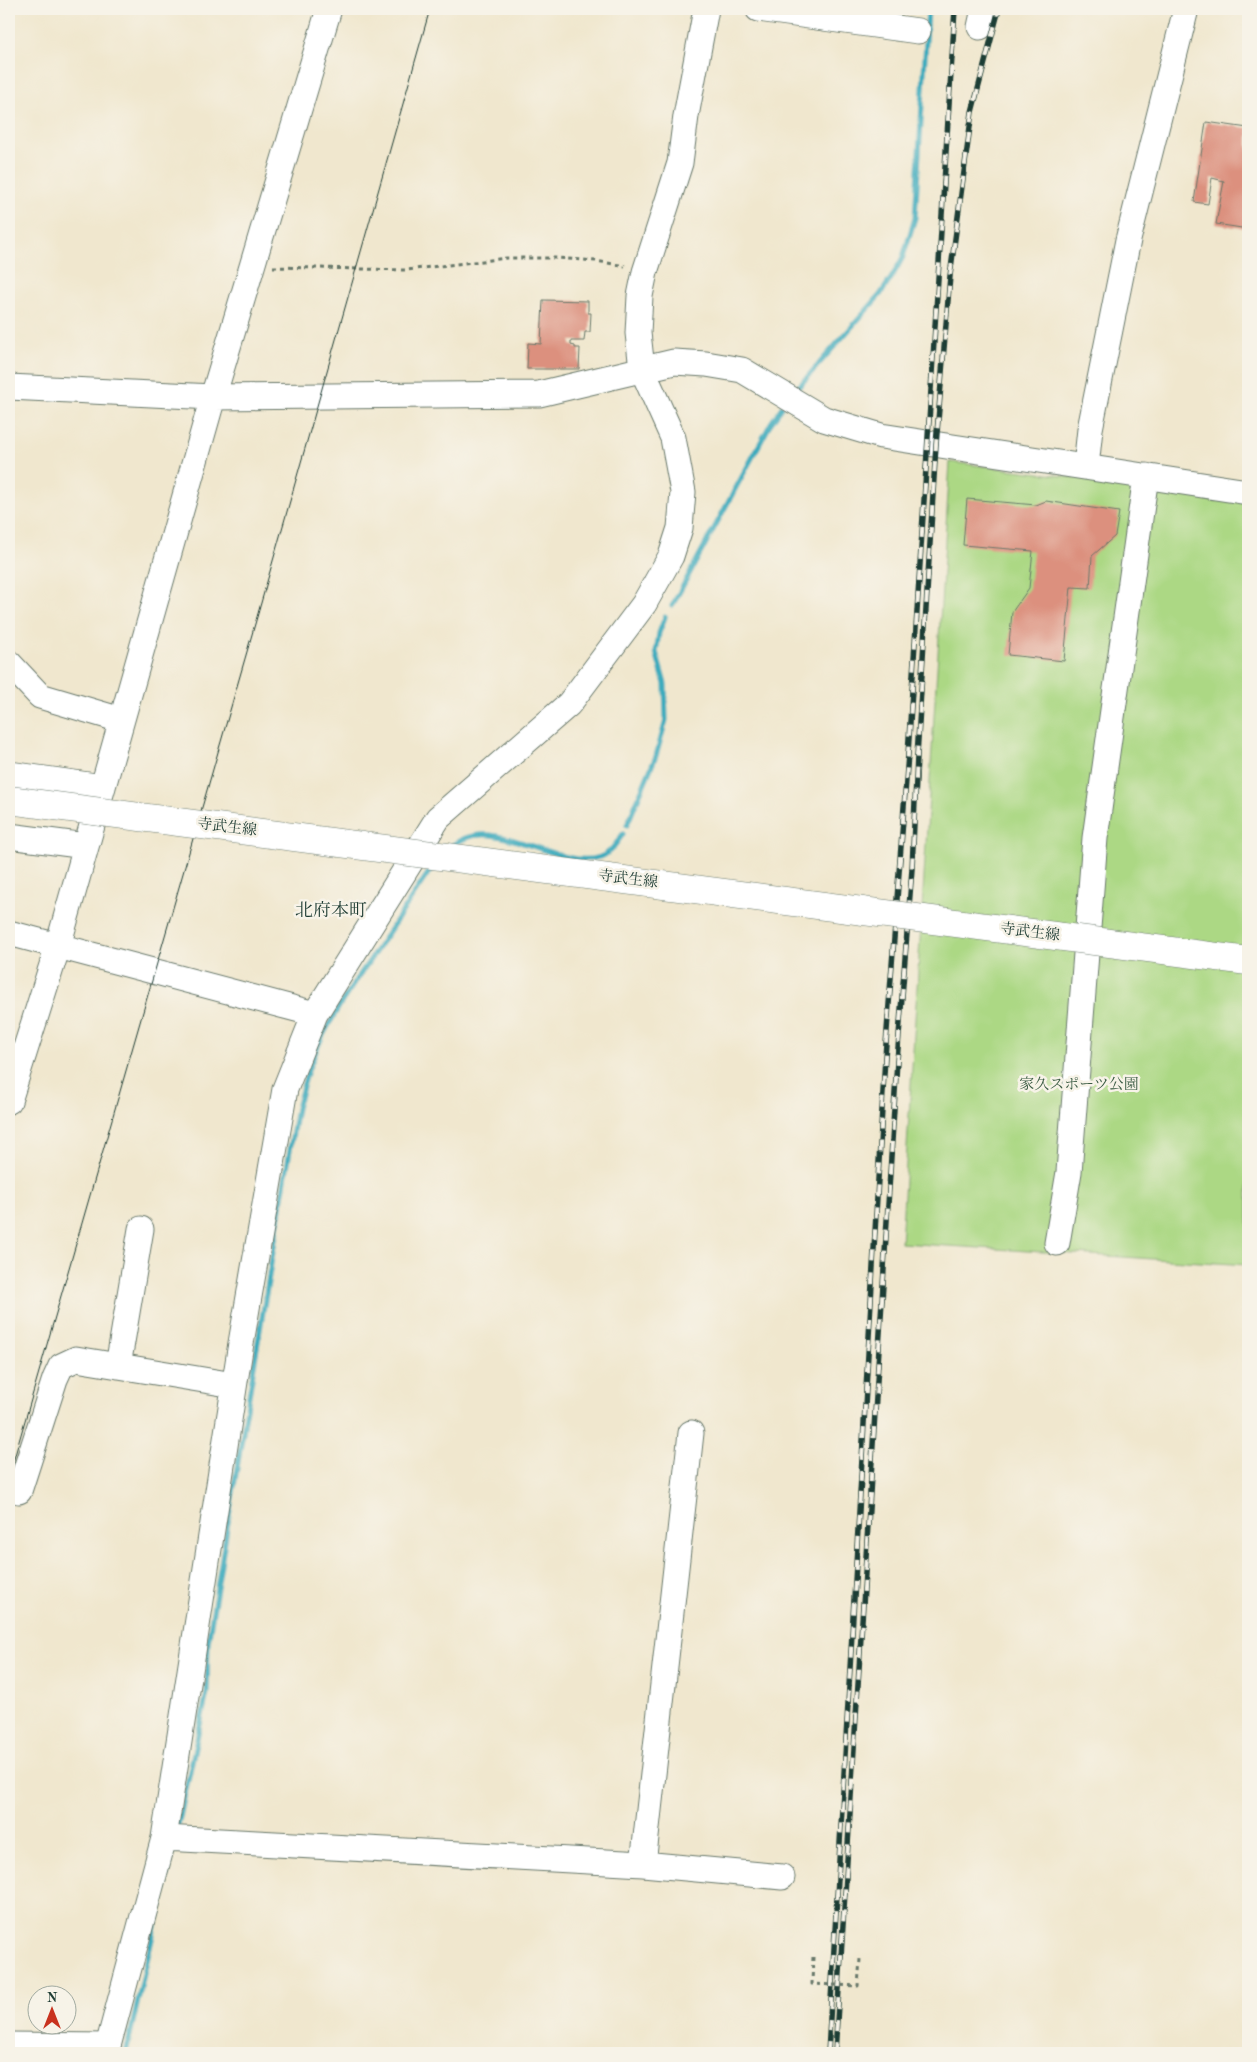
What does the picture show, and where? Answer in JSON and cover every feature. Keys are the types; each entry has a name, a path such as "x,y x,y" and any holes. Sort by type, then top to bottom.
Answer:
{"main road":[{"name":"寺武生線","path":"9,800 1248,961"}],"street":[{"path":"9,1101 12,1076 58,946 213,397 329,9"},
{"path":"9,2045 108,2050 164,1838 234,1385 285,1089 315,1014 438,818 570,704 644,604 671,556 680,528 683,492 673,438 642,369 638,333 640,296 645,272 680,163 706,9"},
{"path":"758,9 918,31"},
{"path":"1086,467 1090,429 1128,240 1186,9"},
{"path":"9,387 213,397 539,394 674,362 706,364 742,370 824,419 881,436 1248,492"},
{"path":"1057,1244 1069,1172 1094,838 1146,476"},
{"path":"9,662 40,696 121,720"},
{"path":"9,774 103,787"},
{"path":"9,836 86,846"},
{"path":"9,933 315,1014"},
{"path":"118,1366 141,1229"},
{"path":"20,1491 55,1379 61,1366 76,1359 234,1385"},
{"path":"643,1864 691,1433"},
{"path":"164,1838 643,1864 782,1877"}],"path":[{"path":"252,266 406,270 507,258 556,258 596,261 645,272"},
{"path":"813,1957 812,1984 858,1986 860,1959"}],"green space":[{"name":"家久スポーツ公園","path":"950,462 1248,499 1248,1265 901,1243"}],"building":[{"path":"1206,122 1248,128 1248,229 1216,224 1224,181 1212,178 1208,204 1194,202"},
{"path":"543,300 588,301 588,313 591,313 590,332 585,332 584,341 571,341 571,345 575,346 575,348 580,348 579,369 527,369 528,343 541,344"},
{"path":"967,499 1036,505 1046,501 1119,512 1115,536 1092,556 1090,588 1071,587 1064,661 1008,655 1012,612 1029,588 1033,551 963,545"}],"waterway":[{"path":"794,392 880,295 903,257 915,218 928,9"},
{"path":"672,606 771,423 782,407"},
{"path":"627,825 656,756 666,720 665,684 656,652 659,633 665,617"},
{"path":"449,848 466,838 485,835 504,837 564,856 582,859 604,855 623,834"},
{"path":"178,1826 207,1693 208,1642 297,1108 307,1073 322,1037 341,1003 435,863"},
{"path":"126,2053 168,1869"}],"tram line":[{"path":"9,1476 430,9"}],"railway":[{"path":"828,2053 885,1057 908,754 955,9"},
{"path":"835,2053 897,1061 912,869 936,445 950,276 972,112 999,9"}],"district":[{"name":"北府本町","path":"331,911"}]}
